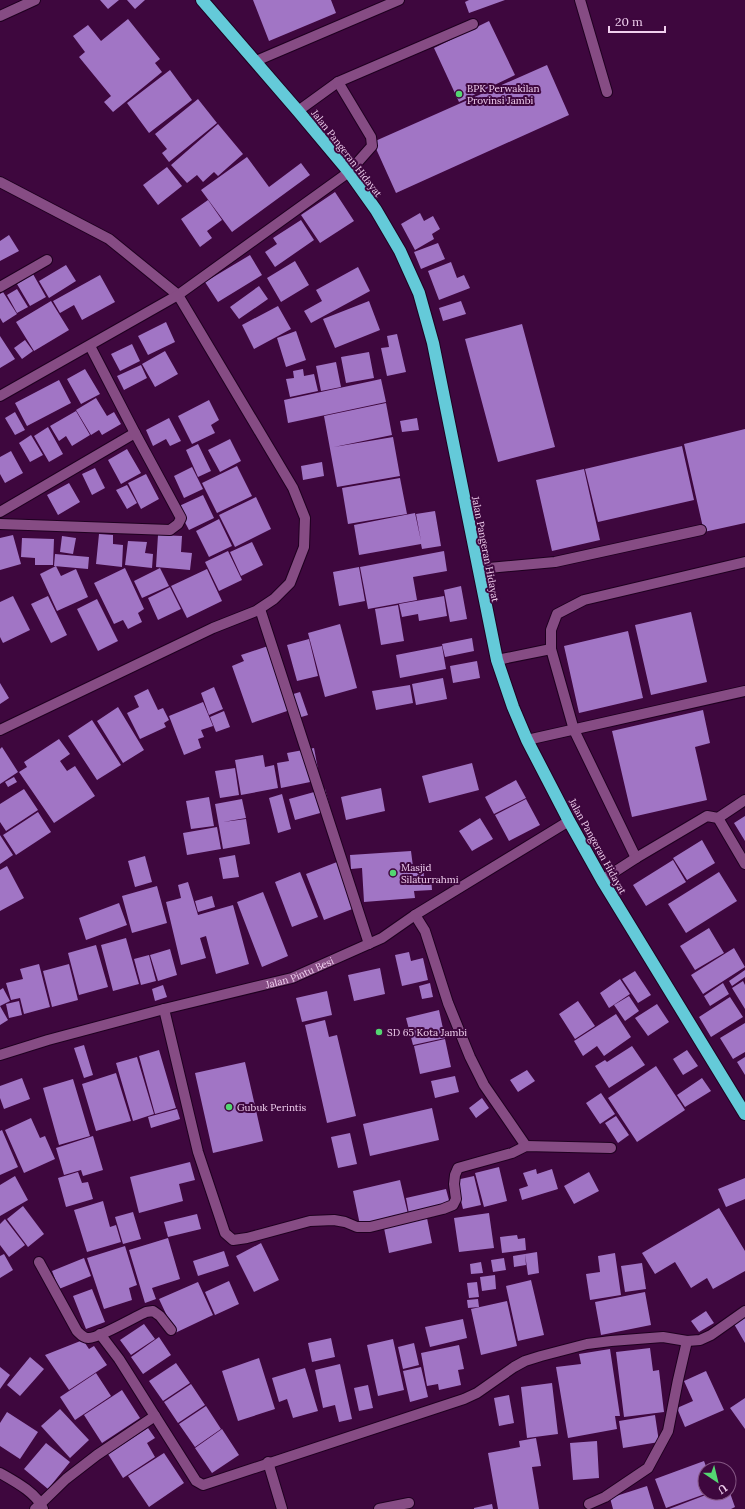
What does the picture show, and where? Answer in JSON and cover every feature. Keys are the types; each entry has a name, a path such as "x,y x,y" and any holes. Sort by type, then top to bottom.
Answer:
{"highway":[{"name":"Jalan Pangeran Hidayat","path":"202,0 256,61 349,172 376,210 400,251 419,293 433,343 497,660 513,707 527,740 569,821 602,880 745,1114"}],"street":[{"path":"0,16 35,0"},
{"path":"256,61 399,0"},
{"path":"580,0 606,92"},
{"path":"298,111 338,82 473,24"},
{"path":"0,396 178,295 349,172 372,146 370,137 338,82"},
{"path":"0,182 109,239 178,295 293,488 305,518 304,547 290,582 274,599 260,609 213,628 0,730"},
{"path":"0,287 47,260"},
{"path":"0,524 170,530 178,524 180,518 90,346"},
{"path":"0,512 135,433"},
{"path":"478,569 556,562 701,530"},
{"path":"636,858 574,730 551,649 551,630 557,614 584,600 745,562"},
{"path":"260,609 369,944"},
{"path":"497,660 551,649"},
{"path":"527,740 745,690"},
{"path":"602,880 707,816 718,818 745,800"},
{"path":"718,818 745,864"},
{"name":"Jalan Pintu Besi","path":"0,1055 48,1040 164,1009 292,978 382,938 415,915 569,821"},
{"path":"415,915 426,931 448,1003 470,1058 484,1085 526,1146"},
{"path":"164,1009 198,1152 225,1233 233,1240 247,1238 310,1222 334,1220 357,1227 370,1227 443,1210 453,1205 456,1199 454,1184 455,1175 458,1168 512,1153 526,1146 611,1148"},
{"path":"39,1262 78,1331 85,1338 90,1338 146,1312 153,1311 160,1316 171,1330"},
{"path":"100,1334 119,1359 196,1481 208,1484 268,1462 464,1399 477,1393 514,1366 525,1361 587,1344 611,1341 662,1337 687,1341 700,1340 710,1335 745,1311"},
{"path":"589,1504 605,1497 648,1468 668,1431 687,1341"},
{"path":"0,1473 20,1484 40,1507 66,1479 97,1455 155,1416"},
{"path":"268,1462 282,1509"},
{"path":"379,1509 409,1503"}],"building":[{"path":"100,0 119,0 108,9"},
{"path":"127,0 145,0 135,9"},
{"path":"253,0 331,0 336,13 269,41"},
{"path":"469,0 505,0 469,13 465,2"},
{"path":"128,19 160,59 155,63 162,72 113,112 104,102 111,96 79,57 85,52 73,36 88,25 101,41"},
{"path":"489,21 515,75 459,102 434,48"},
{"path":"547,65 569,115 396,193 373,142"},
{"path":"170,70 192,100 149,133 127,103"},
{"path":"198,99 217,123 169,162 162,153 167,149 155,134"},
{"path":"218,124 243,154 218,176 214,172 203,182 197,175 187,183 171,165"},
{"path":"247,157 269,187 301,163 310,175 232,232 201,190"},
{"path":"167,167 182,186 158,205 143,185"},
{"path":"335,192 354,221 320,243 301,215"},
{"path":"208,200 222,220 207,231 212,238 200,247 181,219"},
{"path":"420,213 424,221 433,216 440,229 432,234 434,239 415,250 401,224"},
{"path":"301,220 314,240 275,267 265,252 277,244 273,238"},
{"path":"9,235 19,251 0,261 0,241"},
{"path":"438,243 445,259 421,269 414,252"},
{"path":"250,255 262,275 218,302 205,282"},
{"path":"295,261 309,285 281,302 267,278"},
{"path":"451,262 457,278 464,275 470,288 439,300 428,271"},
{"path":"66,265 76,281 49,298 39,281"},
{"path":"358,267 370,291 311,323 304,311 322,301 316,290"},
{"path":"33,274 46,297 30,306 17,284"},
{"path":"100,275 115,302 82,320 74,305 60,313 53,301"},
{"path":"259,286 268,299 239,319 230,307"},
{"path":"17,289 28,307 17,313 7,295"},
{"path":"3,292 17,314 3,323 0,318 0,294"},
{"path":"51,301 69,330 34,351 16,322"},
{"path":"369,301 380,330 335,348 323,319"},
{"path":"461,301 466,314 443,321 439,308"},
{"path":"278,306 291,329 254,349 242,325"},
{"path":"166,322 175,342 148,355 138,336"},
{"path":"522,324 555,447 498,462 465,339"},
{"path":"296,331 306,360 286,367 277,338"},
{"path":"397,334 406,372 387,376 381,348 389,347 387,336"},
{"path":"0,336 15,359 0,368"},
{"path":"25,340 33,351 22,359 14,348"},
{"path":"132,344 140,361 120,371 111,354"},
{"path":"165,351 178,374 155,387 142,364"},
{"path":"369,352 374,378 346,383 341,357"},
{"path":"336,362 341,387 321,391 316,366"},
{"path":"141,365 147,378 124,390 117,376"},
{"path":"85,369 100,394 81,404 67,379"},
{"path":"303,369 304,376 314,374 318,391 290,397 286,379 294,378 293,371"},
{"path":"381,379 386,402 288,423 284,400"},
{"path":"59,380 71,403 27,426 15,403"},
{"path":"96,398 107,416 114,412 121,424 102,435 99,430 91,435 76,410"},
{"path":"209,400 219,420 211,425 215,433 192,444 178,416"},
{"path":"386,403 392,435 334,447 393,437 400,476 337,487 324,416"},
{"path":"76,411 90,435 72,446 66,436 59,441 50,426"},
{"path":"15,412 25,430 15,435 5,418"},
{"path":"169,418 181,441 170,446 166,439 153,446 146,430"},
{"path":"417,418 419,430 402,432 400,421"},
{"path":"48,427 63,454 49,462 34,436"},
{"path":"745,429 745,523 704,532 684,444"},
{"path":"31,435 43,455 30,462 19,443"},
{"path":"230,439 241,461 220,472 208,450"},
{"path":"198,444 211,471 198,477 186,450"},
{"path":"682,446 694,500 598,522 585,469"},
{"path":"127,449 141,473 121,484 108,460"},
{"path":"11,451 23,473 5,483 0,474 0,457"},
{"path":"322,462 324,476 303,480 301,466"},
{"path":"237,466 252,496 217,513 202,483"},
{"path":"192,467 203,489 184,498 174,476"},
{"path":"95,468 105,488 92,495 82,474"},
{"path":"584,469 600,540 552,551 536,480"},
{"path":"146,474 159,499 141,509 128,483"},
{"path":"400,478 407,514 348,524 342,488"},
{"path":"69,483 80,502 58,515 47,495"},
{"path":"127,485 137,503 127,509 116,490"},
{"path":"203,495 214,518 189,530 177,507"},
{"path":"256,497 271,529 235,547 219,515"},
{"path":"435,511 441,546 422,549 421,544 359,555 354,525 415,513 421,541 416,514"},
{"path":"219,519 232,546 209,557 196,531"},
{"path":"99,534 113,535 113,544 123,545 122,567 96,564"},
{"path":"13,535 21,564 0,570 0,538"},
{"path":"158,535 182,536 181,552 192,553 190,570 156,567"},
{"path":"62,536 76,538 73,554 60,552"},
{"path":"22,538 54,539 53,565 35,565 35,558 21,557"},
{"path":"128,541 147,542 145,553 153,554 152,568 125,565"},
{"path":"252,542 263,565 241,576 230,552"},
{"path":"228,551 242,580 219,591 205,562"},
{"path":"444,551 447,571 413,577 417,600 368,609 360,567"},
{"path":"55,554 89,557 88,569 54,566"},
{"path":"56,566 61,576 76,569 88,597 57,611 40,574"},
{"path":"359,567 365,601 339,606 333,572"},
{"path":"125,568 144,609 138,613 142,622 128,629 123,620 114,624 94,583"},
{"path":"160,568 169,586 142,598 134,581"},
{"path":"207,569 222,601 187,618 171,586"},
{"path":"461,586 467,619 450,622 444,590"},
{"path":"170,587 181,609 158,620 148,598"},
{"path":"13,596 30,630 3,643 0,637 0,602"},
{"path":"48,596 67,635 51,643 31,604"},
{"path":"444,596 447,616 419,621 418,614 402,617 399,604"},
{"path":"97,599 118,641 98,651 77,609"},
{"path":"398,605 404,641 381,645 375,609"},
{"path":"691,612 707,682 651,695 635,625"},
{"path":"340,624 357,688 325,697 308,633"},
{"path":"628,631 643,698 579,713 564,646"},
{"path":"472,638 474,651 445,657 442,644"},
{"path":"309,639 318,676 297,681 287,645"},
{"path":"271,645 293,709 252,723 232,666 244,661 241,655"},
{"path":"442,646 446,669 400,678 396,655"},
{"path":"477,661 480,678 453,683 450,666"},
{"path":"443,678 447,699 416,705 412,684"},
{"path":"0,683 9,698 0,704"},
{"path":"410,685 413,703 376,710 372,691"},
{"path":"214,687 223,709 209,715 201,693"},
{"path":"148,689 158,710 163,708 169,720 164,723 166,727 140,739 127,713 139,707 134,696"},
{"path":"300,692 308,715 298,718 290,695"},
{"path":"203,702 213,726 201,730 204,737 198,739 201,748 184,755 169,716"},
{"path":"118,707 144,750 123,763 97,721"},
{"path":"703,710 710,743 695,747 707,800 632,817 612,731"},
{"path":"224,711 230,727 216,732 210,717"},
{"path":"92,720 121,765 97,780 68,736"},
{"path":"59,739 70,754 60,761 67,771 75,766 95,796 54,823 19,772 27,767 24,762"},
{"path":"2,747 18,772 0,784 0,749"},
{"path":"314,748 320,780 281,788 277,763 289,761 287,753"},
{"path":"263,755 265,767 274,765 278,788 241,795 235,760"},
{"path":"472,763 479,790 429,803 422,776"},
{"path":"235,768 239,795 220,798 215,771"},
{"path":"14,777 17,782 8,787 5,782"},
{"path":"516,780 526,798 494,814 485,797"},
{"path":"381,788 385,811 346,820 341,797"},
{"path":"24,789 38,810 6,831 0,822 0,804"},
{"path":"325,789 331,810 295,820 289,799"},
{"path":"282,794 291,829 278,833 269,798"},
{"path":"209,797 214,826 191,829 186,801"},
{"path":"242,799 246,818 223,822 246,819 250,844 223,849 215,804"},
{"path":"526,799 540,825 509,841 495,815"},
{"path":"38,812 51,832 16,855 3,835"},
{"path":"745,816 745,841 734,823"},
{"path":"480,818 493,839 472,851 459,831"},
{"path":"217,827 221,849 187,855 183,833"},
{"path":"0,835 13,855 0,864"},
{"path":"702,840 715,863 687,880 673,858"},
{"name":"Masjid Silaturrahmi","path":"411,851 413,867 423,867 424,877 431,877 432,890 414,891 415,898 364,902 362,868 351,869 350,855"},
{"path":"235,855 239,877 223,879 219,858"},
{"path":"145,856 152,882 135,887 128,861"},
{"path":"673,860 686,882 646,906 633,885"},
{"path":"337,862 355,908 324,920 306,874"},
{"path":"7,866 24,898 0,911 0,870"},
{"path":"300,872 318,917 292,927 275,882"},
{"path":"719,872 737,901 686,933 668,904"},
{"path":"188,882 198,915 233,905 249,964 216,974 206,936 200,938 206,958 181,965 166,902 181,898 178,885"},
{"path":"157,886 167,923 132,933 122,896"},
{"path":"263,892 288,956 262,967 237,902"},
{"path":"212,896 215,907 198,912 195,901"},
{"path":"119,903 127,925 86,940 79,918"},
{"path":"709,928 724,953 695,970 680,946"},
{"path":"126,938 139,984 113,991 101,945"},
{"path":"96,945 108,987 79,995 68,953"},
{"path":"734,948 745,967 703,994 691,975"},
{"path":"170,949 177,975 158,981 150,955"},
{"path":"409,952 411,961 423,958 428,980 402,986 395,955"},
{"path":"149,955 156,981 141,985 134,959"},
{"path":"39,964 50,1007 24,1014 20,998 11,1000 6,983 23,979 20,969"},
{"path":"69,964 78,1000 52,1007 43,971"},
{"path":"380,968 385,994 354,1001 348,975"},
{"path":"745,970 745,977 732,986 729,981"},
{"path":"635,971 651,995 638,1003 622,979"},
{"path":"620,979 630,994 609,1008 600,993"},
{"path":"743,981 745,985 745,1009 732,988"},
{"path":"430,983 433,997 422,999 419,986"},
{"path":"723,983 729,994 710,1006 704,996"},
{"path":"163,985 167,997 155,1001 152,989"},
{"path":"3,988 10,1001 0,1006 0,990"},
{"path":"327,991 332,1015 302,1022 296,998"},
{"path":"629,996 639,1011 625,1021 614,1005"},
{"path":"730,997 743,1017 711,1037 699,1017"},
{"path":"19,1001 22,1015 9,1018 6,1004"},
{"path":"578,1001 595,1026 575,1039 559,1014"},
{"path":"657,1004 669,1022 648,1036 635,1018"},
{"path":"0,1006 8,1020 0,1025"},
{"path":"439,1010 445,1038 413,1045 406,1018"},
{"path":"616,1014 631,1037 604,1056 597,1046 583,1056 574,1041"},
{"path":"325,1020 329,1037 337,1035 356,1116 327,1123 305,1025"},
{"path":"745,1023 745,1052 733,1059 720,1038"},
{"path":"445,1039 451,1067 420,1074 414,1046"},
{"path":"84,1045 93,1075 84,1078 74,1048"},
{"path":"632,1046 645,1065 609,1088 595,1066 605,1060 607,1062"},
{"path":"159,1050 176,1108 155,1114 139,1056"},
{"path":"687,1050 698,1066 683,1075 673,1059"},
{"path":"137,1057 154,1114 133,1121 116,1063"},
{"path":"745,1057 745,1075 737,1062"},
{"name":"Gubuk Perintis","path":"245,1062 263,1141 213,1153 195,1073"},
{"path":"656,1066 685,1110 637,1142 608,1098"},
{"path":"527,1070 535,1081 518,1092 510,1080"},
{"path":"116,1073 131,1121 96,1131 82,1084"},
{"path":"455,1076 459,1092 435,1098 431,1081"},
{"path":"22,1078 30,1099 4,1109 0,1098 0,1086"},
{"path":"702,1078 711,1091 685,1107 677,1095"},
{"path":"73,1079 90,1136 59,1145 43,1088"},
{"path":"601,1093 615,1114 600,1124 586,1103"},
{"path":"482,1098 489,1108 476,1118 469,1108"},
{"path":"432,1108 439,1140 370,1156 363,1124"},
{"path":"177,1109 180,1119 151,1128 148,1117"},
{"path":"616,1116 629,1135 618,1143 605,1123"},
{"path":"31,1118 40,1138 45,1136 55,1159 24,1173 5,1130"},
{"path":"2,1130 18,1167 0,1175 0,1131"},
{"path":"350,1133 357,1164 338,1168 331,1137"},
{"path":"93,1136 103,1170 83,1176 81,1170 64,1175 56,1148"},
{"path":"190,1162 195,1180 179,1184 183,1201 139,1213 130,1177"},
{"path":"499,1167 507,1201 484,1207 475,1173"},
{"path":"536,1169 537,1174 552,1169 558,1189 522,1200 519,1189 528,1186 523,1173"},
{"path":"78,1172 82,1183 88,1182 93,1199 66,1207 58,1178"},
{"path":"589,1172 599,1191 574,1204 564,1186"},
{"path":"15,1176 28,1200 0,1216 0,1185"},
{"path":"474,1176 481,1205 463,1209 456,1180"},
{"path":"745,1178 745,1199 726,1207 718,1189"},
{"path":"400,1180 408,1214 360,1225 353,1191"},
{"path":"446,1189 450,1204 409,1214 406,1198"},
{"path":"103,1201 110,1227 116,1225 121,1242 87,1252 74,1210"},
{"path":"23,1206 44,1234 28,1247 7,1219"},
{"path":"719,1208 745,1251 745,1271 713,1289 707,1278 691,1288 675,1262 655,1274 642,1253"},
{"path":"133,1212 141,1239 123,1244 115,1217"},
{"path":"489,1213 494,1248 459,1252 454,1218"},
{"path":"197,1214 201,1229 168,1237 164,1222"},
{"path":"427,1218 432,1243 389,1253 384,1228"},
{"path":"5,1219 25,1245 9,1257 0,1245 0,1224"},
{"path":"517,1235 518,1239 525,1238 526,1250 502,1253 500,1237"},
{"path":"168,1238 180,1279 152,1288 156,1299 145,1303 129,1250"},
{"path":"261,1243 279,1280 254,1292 236,1256"},
{"path":"125,1246 137,1285 129,1288 132,1300 104,1309 87,1258"},
{"path":"224,1251 229,1266 198,1276 193,1261"},
{"path":"537,1252 539,1273 528,1275 525,1254"},
{"path":"615,1253 621,1295 590,1300 586,1274 600,1272 598,1256"},
{"path":"4,1254 13,1270 0,1278 0,1256"},
{"path":"525,1254 526,1265 514,1267 513,1256"},
{"path":"84,1258 91,1276 59,1289 52,1271"},
{"path":"504,1258 506,1270 493,1272 491,1260"},
{"path":"481,1262 483,1273 471,1274 470,1264"},
{"path":"642,1263 646,1289 625,1292 621,1266"},
{"path":"495,1275 496,1289 482,1291 480,1277"},
{"path":"531,1280 544,1335 518,1341 506,1286"},
{"path":"229,1281 239,1304 215,1315 205,1292"},
{"path":"198,1282 213,1315 175,1333 159,1299"},
{"path":"477,1282 479,1297 469,1298 467,1283"},
{"path":"92,1289 105,1322 86,1329 73,1296"},
{"path":"645,1292 651,1325 601,1335 595,1302"},
{"path":"478,1299 479,1307 468,1308 467,1300"},
{"path":"507,1301 517,1346 481,1355 471,1309"},
{"path":"706,1311 714,1323 699,1332 691,1321"},
{"path":"745,1318 745,1343 734,1324"},
{"path":"463,1319 467,1338 430,1347 425,1327"},
{"path":"144,1324 155,1339 131,1355 120,1340"},
{"path":"159,1337 171,1355 143,1374 131,1357"},
{"path":"331,1338 335,1357 312,1362 308,1343"},
{"path":"393,1339 404,1390 378,1396 367,1345"},
{"path":"83,1340 89,1349 94,1346 107,1365 69,1390 45,1355"},
{"path":"414,1343 419,1365 403,1369 398,1347"},
{"path":"459,1345 464,1369 458,1370 461,1385 439,1390 438,1384 427,1386 421,1353"},
{"path":"650,1348 653,1371 659,1370 664,1412 624,1417 616,1352"},
{"path":"610,1349 620,1416 615,1416 617,1429 568,1438 556,1367 581,1364 579,1354"},
{"path":"30,1357 44,1369 20,1396 7,1385"},
{"path":"259,1358 275,1409 238,1421 222,1371"},
{"path":"176,1363 190,1383 163,1401 149,1381"},
{"path":"340,1364 352,1419 339,1422 335,1405 323,1408 315,1370"},
{"path":"0,1367 10,1375 0,1389"},
{"path":"421,1367 428,1397 410,1402 403,1371"},
{"path":"305,1368 318,1411 293,1418 287,1399 279,1402 272,1378"},
{"path":"706,1371 724,1410 685,1427 677,1408 693,1401 684,1381"},
{"path":"96,1373 111,1396 75,1420 60,1397"},
{"path":"552,1383 558,1434 527,1438 521,1387"},
{"path":"191,1384 205,1405 178,1423 164,1402"},
{"path":"368,1385 373,1408 359,1411 354,1388"},
{"path":"122,1390 140,1418 102,1443 84,1415"},
{"path":"509,1395 514,1423 499,1426 494,1398"},
{"path":"745,1398 745,1429 730,1408"},
{"path":"206,1406 221,1429 195,1447 179,1424"},
{"path":"60,1409 89,1440 70,1458 41,1426"},
{"path":"7,1412 38,1432 20,1459 0,1446 0,1423"},
{"path":"655,1415 659,1442 623,1448 619,1421"},
{"path":"148,1428 155,1438 147,1443 155,1457 123,1478 108,1454"},
{"path":"222,1429 239,1455 212,1473 195,1448"},
{"path":"536,1438 541,1466 532,1467 539,1509 498,1509 488,1453 520,1447 519,1441"},
{"path":"597,1441 599,1478 573,1480 570,1443"},
{"path":"46,1443 70,1462 48,1489 24,1469"},
{"path":"164,1453 184,1483 149,1507 128,1476"},
{"path":"697,1464 697,1497 666,1508 655,1479"},
{"path":"647,1486 654,1509 613,1509 610,1498"},
{"path":"697,1498 697,1501 733,1501 735,1507 731,1509 669,1509"},
{"path":"492,1504 493,1509 474,1509 474,1508"}],"place":[{"name":"BPK Perwakilan Provinsi Jambi","path":"459,94"},
{"name":"Masjid Silaturrahmi","path":"393,873"},
{"name":"SD 65 Kota Jambi","path":"379,1032"},
{"name":"Gubuk Perintis","path":"229,1107"}]}
